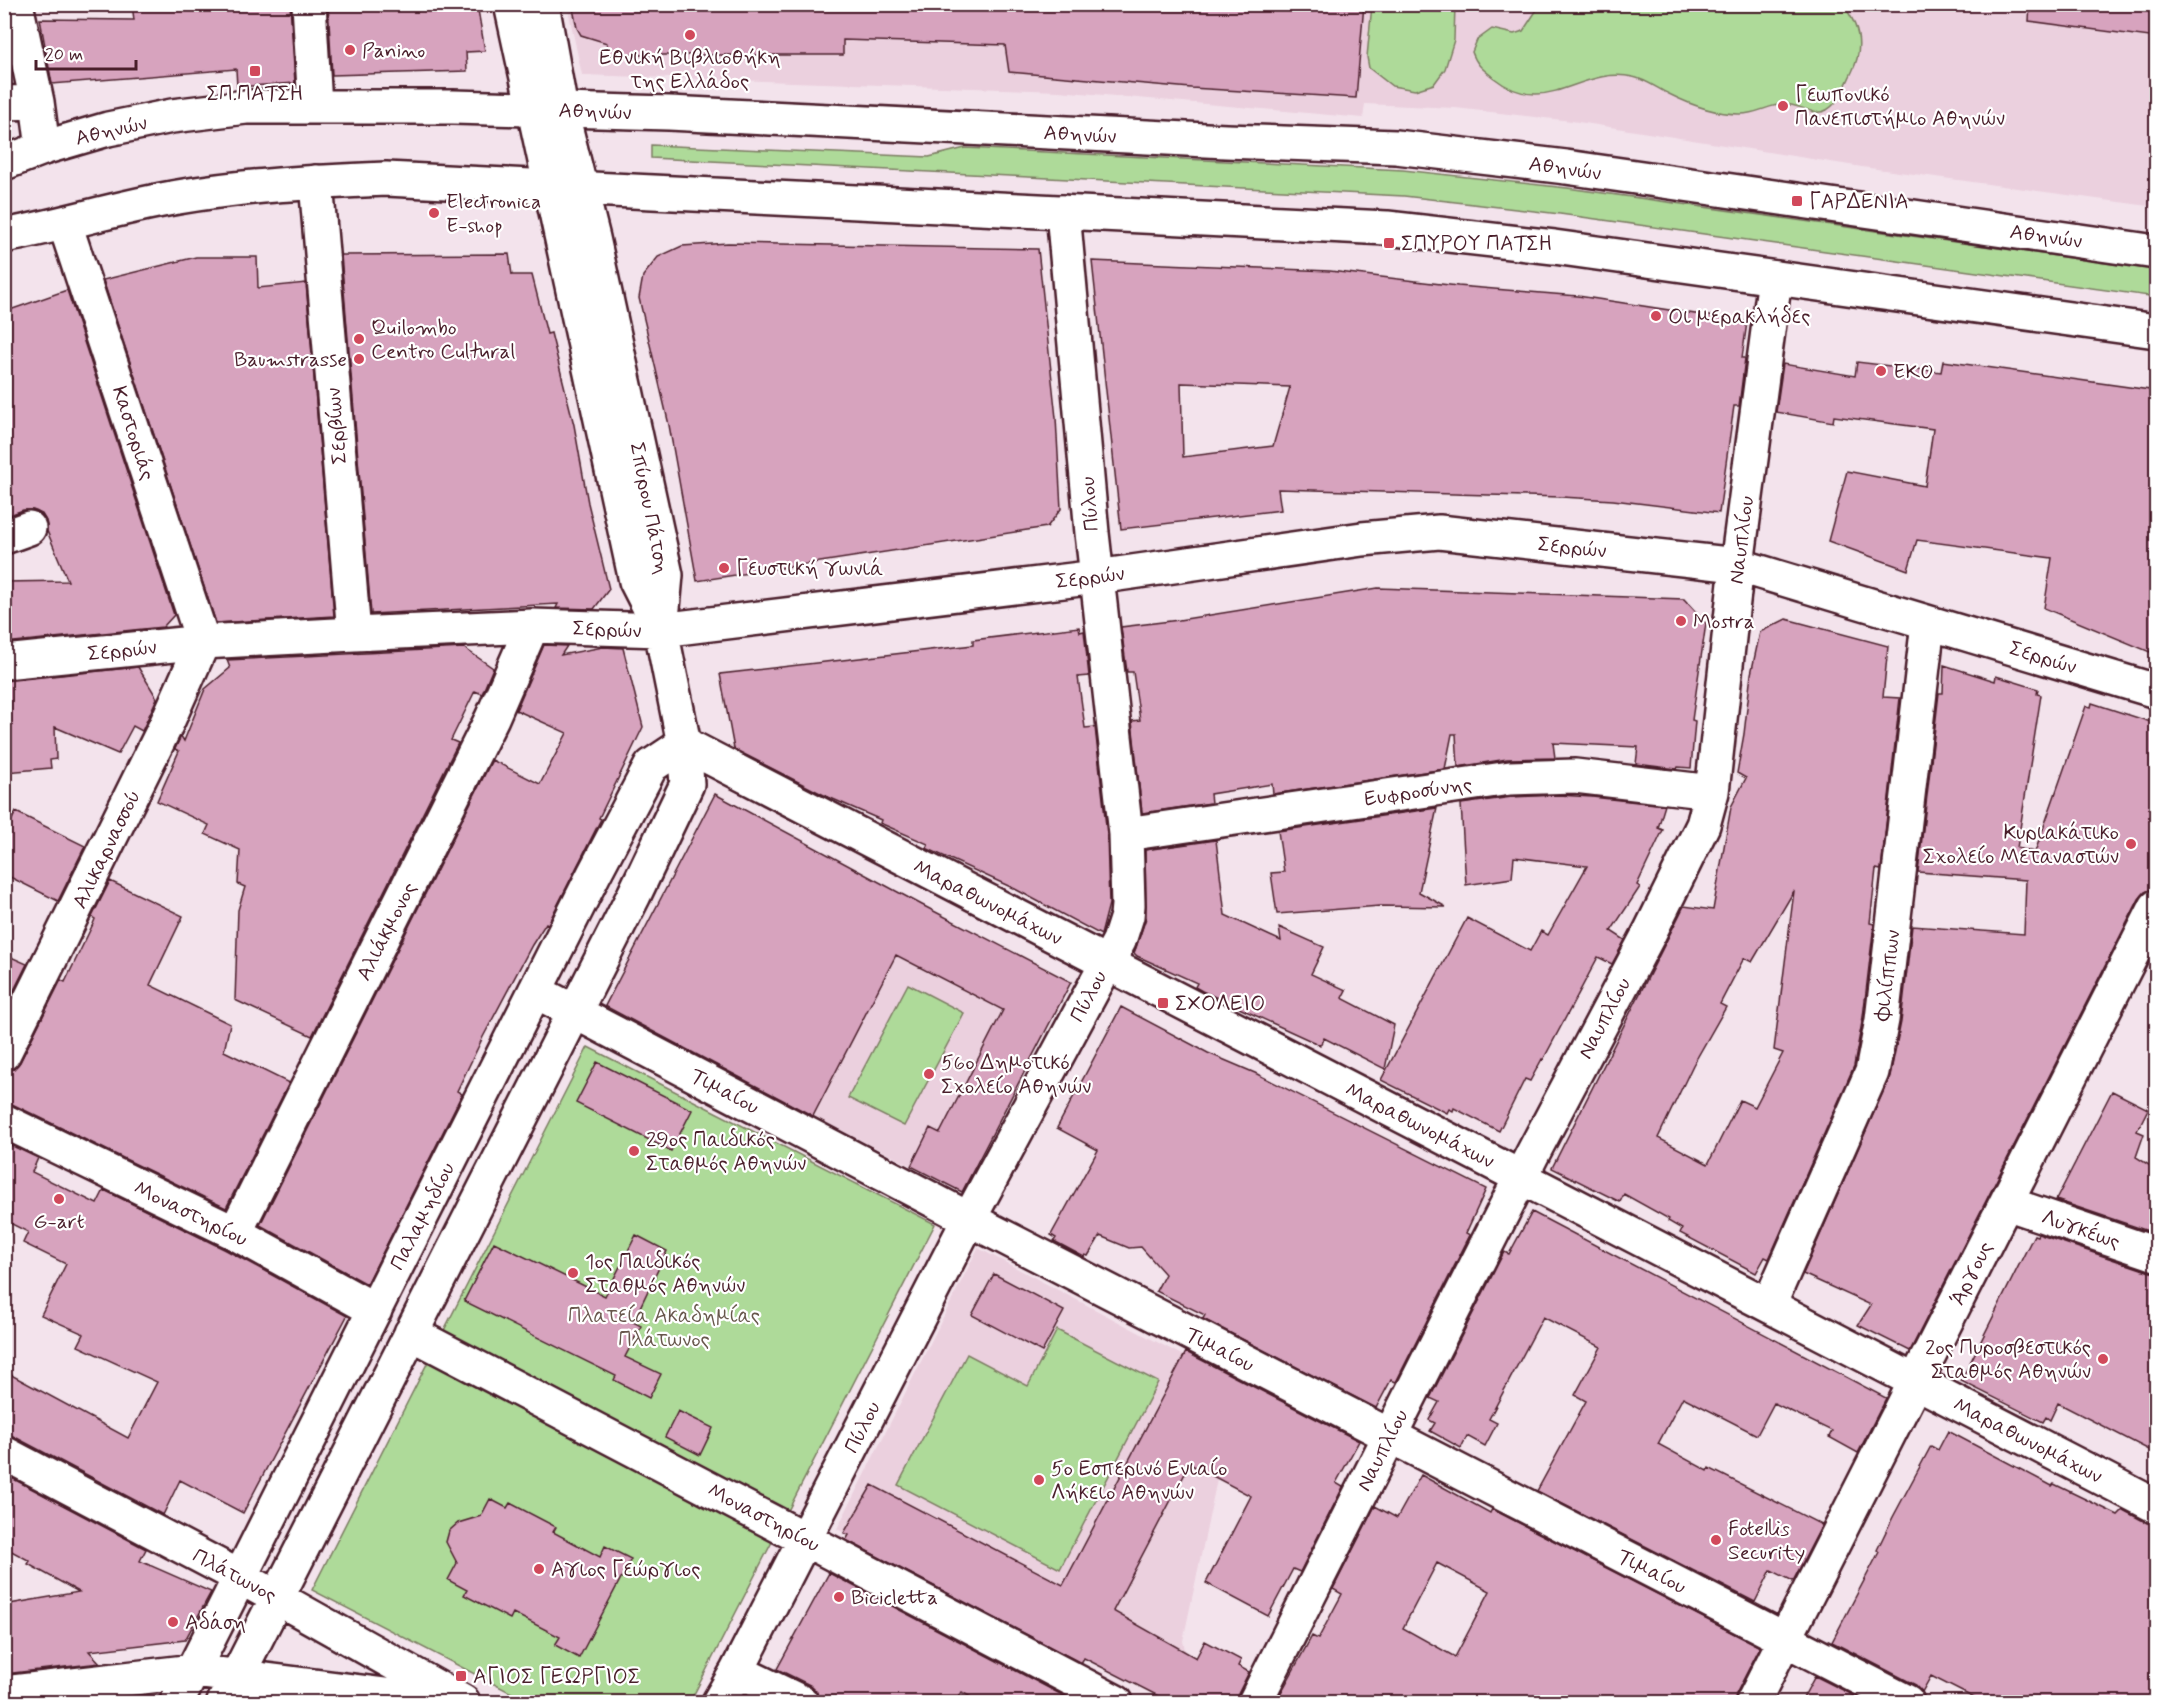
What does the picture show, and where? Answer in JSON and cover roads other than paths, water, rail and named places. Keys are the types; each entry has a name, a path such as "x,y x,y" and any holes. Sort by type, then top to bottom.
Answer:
{"main road":[{"path":"16,4 37,102 43,148"},
{"path":"309,4 315,106"},
{"name":"Σπύρου Πάτση","path":"511,4 548,109 565,188 593,238 666,575 661,630"},
{"name":"Σπύρου Πάτση","path":"542,4 548,109"},
{"path":"4,103 37,102"},
{"name":"Αθηνών","path":"4,163 43,148 108,129 172,116 246,107 548,109 1396,147 1566,167 2157,252"},
{"path":"4,236 65,224 124,207 180,197 248,187 386,179 1387,228 1554,247 2157,331"},
{"name":"Σερβίων","path":"316,182 354,634"},
{"name":"Πύλου","path":"719,1702 969,1219 1119,941 1127,916 1126,834 1097,577 1063,212"},
{"path":"4,249 65,224"},
{"name":"Καστοριάς","path":"65,224 203,642"},
{"name":"Ναυπλίου","path":"1254,1702 1703,825 1712,792 1737,565 1775,278"},
{"name":"Σερρών","path":"4,662 203,642 354,634 532,626 661,630 1097,577 1362,539 1439,532 1737,565 2157,691"},
{"name":"Φιλίππων","path":"1768,1305 1872,1072 1882,1020 1928,623"},
{"name":"Αλιάκμονος","path":"234,1233 492,718 532,626"},
{"name":"Παλαμηδίου","path":"231,1689 687,784 684,744 661,630"},
{"name":"Αλικαρνασσού","path":"4,1053 166,725 203,642"},
{"name":"Παλαμηδίου","path":"177,1702 535,991 651,766 684,744"},
{"name":"Μαραθωνομάχων","path":"684,744 2157,1506"},
{"name":"Ευφροσύνης","path":"1126,834 1510,778 1575,776 1712,792"},
{"name":"Άργους","path":"1752,1702 2006,1203 2144,961 2157,907"},
{"name":"Τιμαίου","path":"535,991 969,1219 1907,1702"},
{"name":"Μοναστηρίου","path":"4,1121 234,1233 375,1310"},
{"name":"Λυγκέως","path":"2006,1203 2157,1254"},
{"name":"Μοναστηρίου","path":"411,1333 1116,1702"},
{"name":"Πλάτωνος","path":"4,1453 240,1577 463,1702"},
{"path":"4,1693 194,1671 231,1689 441,1702"},
{"path":"737,1671 801,1702"}],"place":[{"name":"Εθνική Βιβλιοθήκη της Ελλάδος","path":"690,35"},
{"name":"Panino","path":"350,50"},
{"name":"ΣΠ.ΠΑΤΣΗ","path":"255,71"},
{"name":"Γεωπονικό Πανεπιστήμιο Αθηνών","path":"1783,106"},
{"name":"ΓΑΡΔΕΝΙΑ","path":"1797,201"},
{"name":"Electronica E-shop","path":"434,213"},
{"name":"ΣΠΥΡΟΥ ΠΑΤΣΗ","path":"1389,243"},
{"name":"Οι μερακλήδες","path":"1656,316"},
{"name":"Quilombo Centro Cultural","path":"359,339"},
{"name":"Baumstrasse","path":"359,359"},
{"name":"EKO","path":"1881,371"},
{"name":"Γευστική γωνιά","path":"724,568"},
{"name":"Mostra","path":"1681,621"},
{"name":"Κυριακάτικο Σχολείο Μεταναστών","path":"2131,844"},
{"name":"ΣΧΟΛΕΙΟ","path":"1163,1003"},
{"name":"56ο Δημοτικό Σχολείο Αθηνών","path":"929,1074"},
{"name":"29ος Παιδικός Σταθμός Αθηνών","path":"634,1151"},
{"name":"G-art","path":"59,1199"},
{"name":"1ος Παιδικός Σταθμός Αθηνών","path":"573,1273"},
{"name":"2ος Πυροσβεστικός Σταθμός Αθηνών","path":"2103,1359"},
{"name":"5ο Εσπερινό Ενιαίο Λήκειο Αθηνών","path":"1039,1480"},
{"name":"Fotellis Security","path":"1716,1540"},
{"name":"Αγιος Γεώργιος","path":"539,1569"},
{"name":"Bicicletta","path":"839,1597"},
{"name":"Αδάση","path":"173,1622"},
{"name":"ΑΓΙΟΣ ΓΕΩΡΓΙΟΣ","path":"461,1676"}],"park label":[{"name":"Πλατεία Ακαδημίας Πλάτωνος","path":"664,1327"}]}
